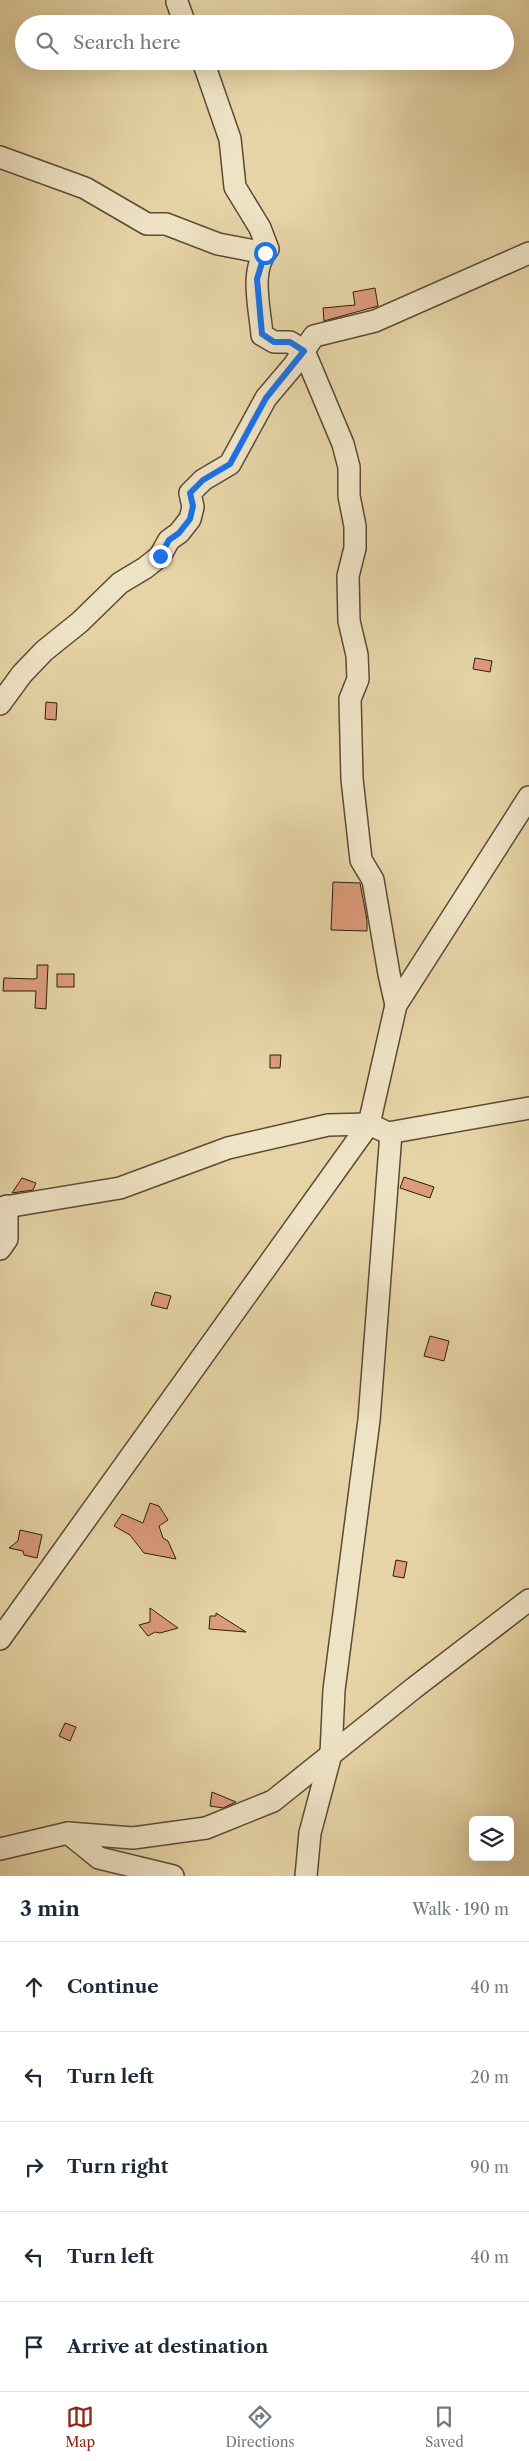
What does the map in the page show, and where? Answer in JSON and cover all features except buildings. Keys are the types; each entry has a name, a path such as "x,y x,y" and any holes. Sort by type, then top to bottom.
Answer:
{"street":[{"path":"177,2 182,15"},
{"path":"206,70 230,139 234,187 260,228 268,249 257,279 262,334 274,342 290,342 304,351 343,444 349,467 349,496 355,526 355,548 348,576 349,621 357,655 358,679 350,699 352,779 361,860 373,880 396,1005"},
{"path":"0,157 85,188 147,224 166,224 218,244 265,253"},
{"path":"0,704 22,674 44,651 80,622 120,583 145,568 160,556 169,540 179,533 190,519 193,506 190,493 203,480 230,464 266,398 314,336 375,320 529,254"},
{"path":"0,1639 369,1124 396,1005 529,797"},
{"path":"0,1249 6,1239 2,1207 120,1188 228,1148 328,1124 369,1124 391,1133 529,1108"},
{"path":"306,1876 310,1833 331,1754 334,1690 369,1420 391,1133"},
{"path":"0,1849 68,1833 133,1838 206,1828 273,1801 529,1600"},
{"path":"68,1833 98,1858 173,1876"}],"route":[{"path":"160,556 169,540 179,533 190,519 193,506 190,493 203,480 230,464 266,398 304,351 290,342 274,342 262,334 257,279 263,254 265,253"}]}
